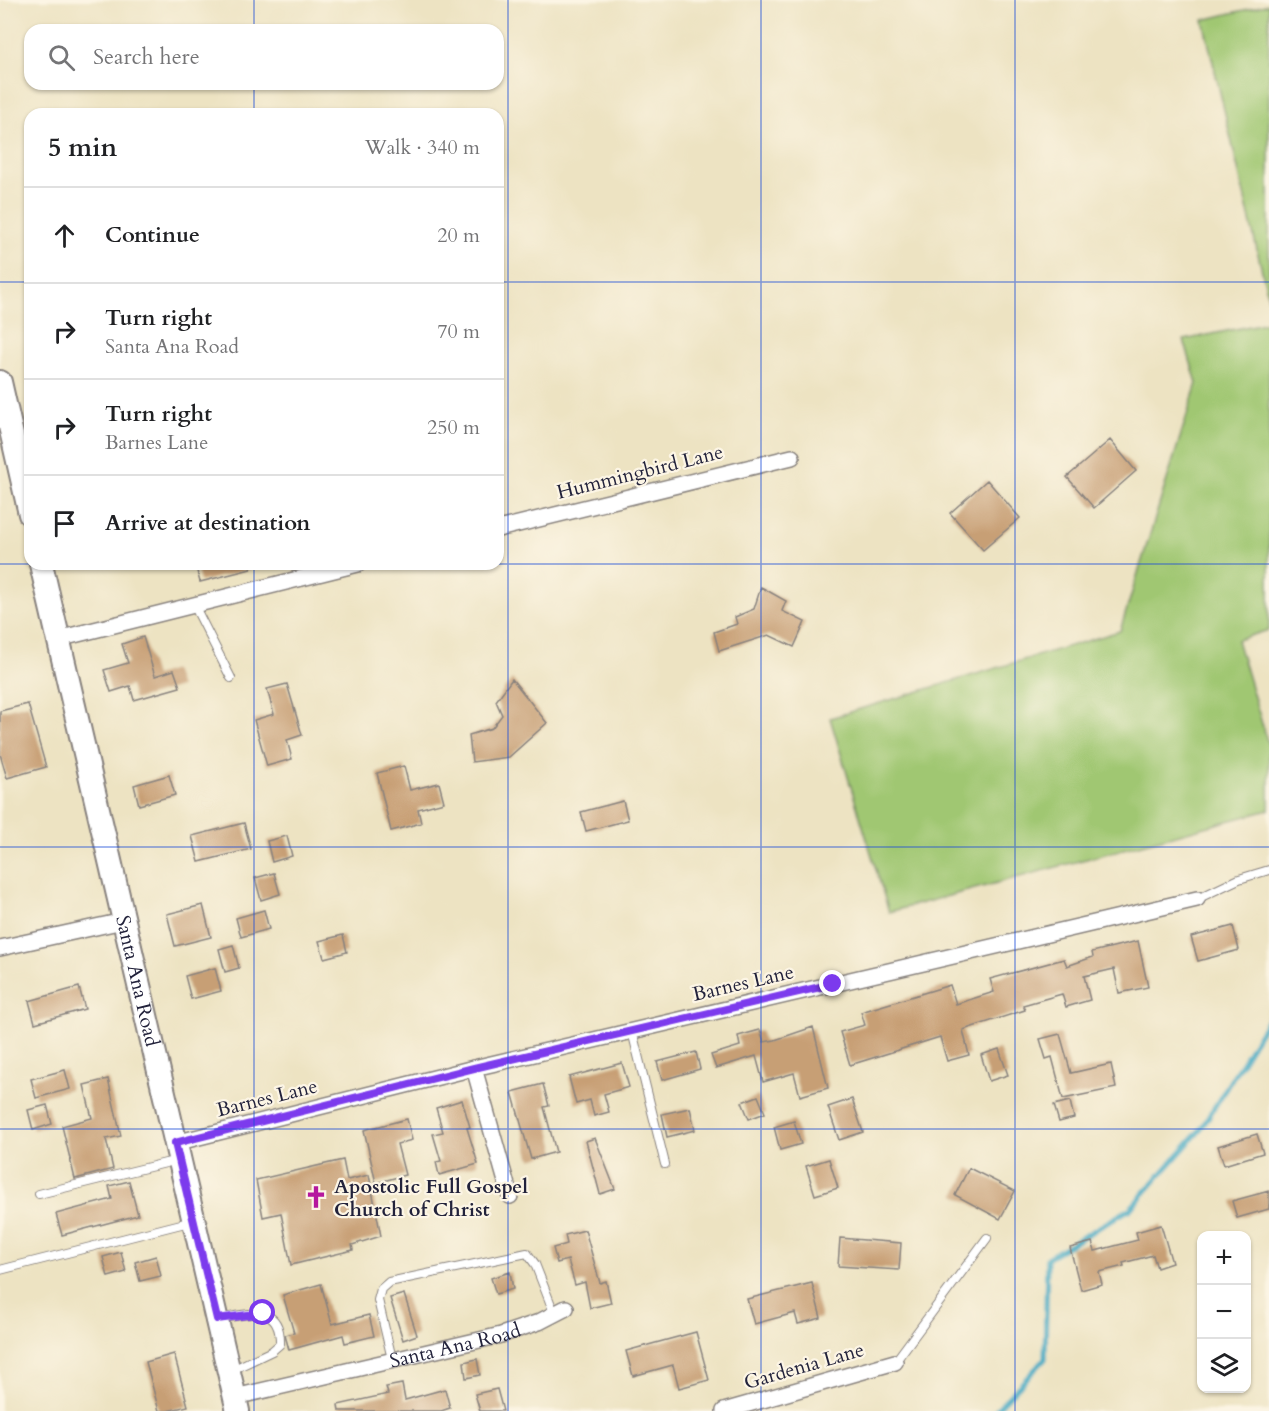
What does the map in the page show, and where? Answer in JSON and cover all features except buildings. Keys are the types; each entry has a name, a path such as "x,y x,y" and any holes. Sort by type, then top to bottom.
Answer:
{"street":[{"path":"0,382 24,468"},
{"name":"Hummingbird Lane","path":"504,528 792,457"},
{"name":"Santa Ana Road","path":"42,570 237,1404 392,1359 501,1335 560,1311"},
{"path":"58,639 334,570"},
{"name":"Barnes Lane","path":"177,1151 474,1068 1197,899"},
{"path":"0,948 123,921"},
{"path":"474,1068 510,1196"},
{"name":"Gardenia Lane","path":"724,1411 896,1362"}],"lane":[{"path":"194,605 231,678"},
{"path":"1197,899 1239,879 1269,870"},
{"path":"632,1031 665,1164"},
{"path":"39,1194 177,1151"},
{"path":"0,1270 194,1221"},
{"path":"896,1362 987,1238"},
{"path":"392,1359 378,1300 381,1289 389,1282 527,1253 535,1263 560,1311"},
{"path":"217,1319 263,1313 273,1318 280,1336 280,1344 272,1351 229,1371"}],"green space":[{"path":"1269,4 1269,301 1203,20"},
{"path":"1269,322 1269,630 1237,640 1269,747 1269,810 889,912 830,718 1120,631 1197,383 1184,340"}],"waterway":[{"path":"995,1411 1045,1359 1047,1258 1130,1209 1201,1129 1269,1018"}],"place":[{"name":"Apostolic Full Gospel Church of Christ","path":"316,1197"}],"route":[{"path":"263,1313 217,1319 175,1143 474,1068 833,984"}]}
